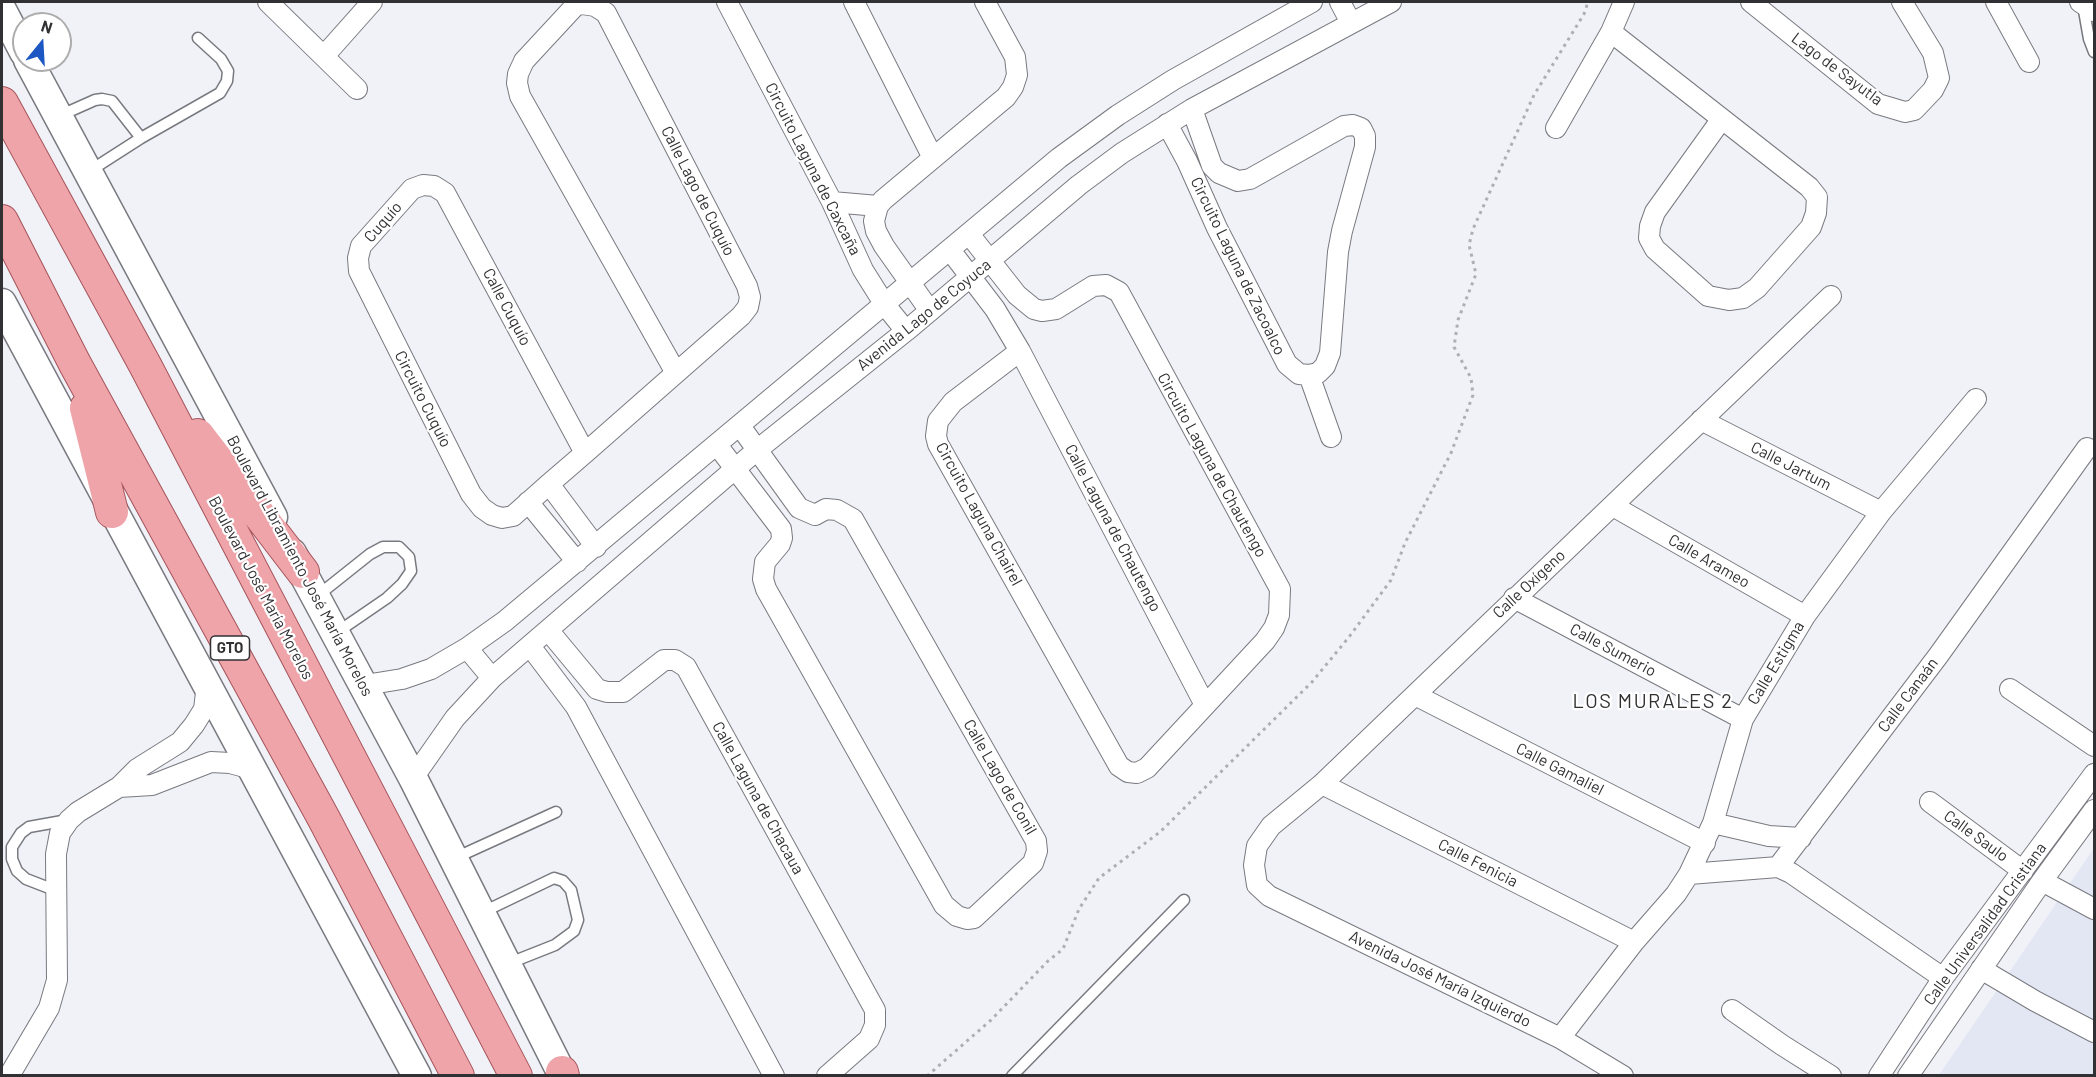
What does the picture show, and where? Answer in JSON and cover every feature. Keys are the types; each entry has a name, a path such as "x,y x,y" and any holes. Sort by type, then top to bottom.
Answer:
{"main road":[{"name":"Boulevard José María Morelos","path":"2,103 145,365 516,1076"},
{"name":"GTO","path":"2,221 75,364 324,819 458,1076"},
{"path":"75,364 112,512"},
{"path":"145,365 309,584"}],"street":[{"path":"268,2 357,89"},
{"path":"324,56 372,2"},
{"name":"Circuito Laguna de Caxcaña","path":"728,2 832,202 863,270 885,305 906,331"},
{"path":"854,2 933,158"},
{"path":"930,311 876,231 874,221 878,207 1006,97 1013,87 1017,75 1015,57 985,2"},
{"name":"Avenida Lago de Coyuca","path":"365,685 402,679 431,669 467,648 505,621 1059,159 1118,115 1173,80 1312,2"},
{"path":"1340,2 1352,23"},
{"path":"1556,128 1611,32 1624,2"},
{"name":"Lago de Sayutla","path":"1751,2 1878,104 1905,112 1914,110 1933,90 1939,78 1933,53 1902,2"},
{"path":"1996,2 2029,62"},
{"name":"Calle Lago de Cuquío","path":"513,516 741,316 750,297 747,286 606,13 594,6 582,4 575,6 524,61 518,74 517,83 520,96 676,373"},
{"name":"Avenida Lago de Coyuca","path":"413,778 454,718 492,678 734,469 906,331 1079,185 1167,124 1352,23 1378,5"},
{"path":"2,10 12,29"},
{"path":"1611,32 1809,187 1817,197 1816,213 1811,227 1757,288 1743,298 1729,300 1708,296 1655,249 1649,238 1655,212 1721,120"},
{"name":"Boulevard Libramiento José María Morelos","path":"34,72 365,685 563,1074"},
{"name":"Circuito Laguna de Zacoalco","path":"1167,124 1287,364 1299,374 1318,373 1326,366 1330,353 1338,252 1365,147 1365,136 1361,128 1353,125 1344,126 1250,179 1238,181 1219,173 1212,165 1192,109"},
{"name":"Calle Cuquío","path":"412,189 423,185 434,186 445,193 585,453"},
{"name":"Cuquío","path":"358,258 361,246 412,189"},
{"path":"832,202 878,207"},
{"name":"Circuito Laguna de Chautengo","path":"969,234 1023,301 1041,311 1056,309 1093,286 1106,285 1119,292 1280,589 1279,615 1265,641 1147,768 1137,773 1128,772"},
{"path":"950,250 995,309 1020,351"},
{"name":"Circuito Cuquío","path":"358,258 359,271 471,494 482,508 492,514 502,518 513,516"},
{"name":"Calle Oxígeno","path":"1257,885 1254,865 1257,846 1271,826 1322,784 1831,296"},
{"path":"2,303 112,512 417,1076"},
{"name":"Calle Laguna de Chautengo","path":"1020,351 1205,705"},
{"name":"Circuito Laguna Chairel","path":"1020,351 953,402 938,421 936,436 938,444 1119,766 1128,772"},
{"path":"1309,375 1331,437"},
{"name":"Calle Estigma","path":"1560,1038 1634,942 1676,894 1689,874 1713,824 1743,719 1805,616 1881,512 1976,399"},
{"name":"Calle Jartum","path":"1701,420 1881,512"},
{"name":"Calle Lago de Conil","path":"717,446 781,529 780,544 765,562 766,589 944,905 957,916 967,919 974,918 1033,863 1037,850 1036,841 853,519 837,510 826,509 815,515 799,508 740,426"},
{"name":"Calle Canaán","path":"1778,867 1938,656 2087,448"},
{"path":"549,484 596,547"},
{"path":"528,502 577,562"},
{"name":"Calle Arameo","path":"1612,506 1805,616"},
{"name":"Calle Sumerio","path":"1514,598 1743,719"},
{"path":"548,630 597,689 576,707"},
{"path":"530,646 576,707 774,1076"},
{"path":"467,648 492,678"},
{"name":"Calle Laguna de Chacaua","path":"597,689 614,693 623,692 664,660 675,660 686,668 875,1010 876,1025 869,1039 827,1076"},
{"path":"9,1076 50,1008 57,980 56,854 60,833 69,820 119,787 137,769 173,747 187,733 204,709 207,685"},
{"path":"2010,688 2094,746"},
{"name":"Calle Gamaliel","path":"1415,695 1705,843"},
{"path":"119,787 152,784 211,762 230,763 252,769"},
{"name":"Calle Universalidad Cristiana","path":"1879,1076 1943,978 2094,774"},
{"name":"Calle Fenicia","path":"1322,784 1634,942"},
{"name":"Calle Saulo","path":"1930,802 2023,871"},
{"name":"Calle Universalidad Cristiana","path":"1908,1076 2042,881 2094,810"},
{"path":"1713,824 1769,836 1801,838"},
{"path":"1689,874 1778,867 1791,873 1943,978"},
{"path":"2042,881 2094,909"},
{"name":"Avenida José María Izquierdo","path":"1257,885 1269,896 1560,1038 1612,1073"},
{"path":"1981,969 2094,1032"},
{"path":"1732,1010 1832,1076"}],"lane":[{"path":"2086,6 2089,39 2094,52"},
{"path":"88,172 141,138 220,93 227,81 228,71 221,59 198,38"},
{"path":"58,116 102,99 112,101 141,138"},
{"path":"309,584 383,547 399,547 409,557 411,571 402,584 387,598 335,633"},
{"path":"453,859 556,813"},
{"path":"57,891 26,879 17,871 12,859 12,847 21,833 29,827 69,820"},
{"path":"481,913 554,878 563,881 571,890 578,920 574,930 555,945 507,964"},
{"path":"1012,1076 1184,900"}],"path":[{"path":"927,1076 991,1020 1048,961 1063,949 1079,909 1099,879 1160,832 1312,682 1391,580 1405,543 1452,453 1473,395 1471,378 1454,347 1458,320 1476,274 1469,245 1473,229 1534,95 1584,14 1588,2"}],"shaded area":[{"path":"2094,848 2094,1075 1939,1075"}],"district":[{"name":"LOS MURALES 2","path":"1653,701"}]}
